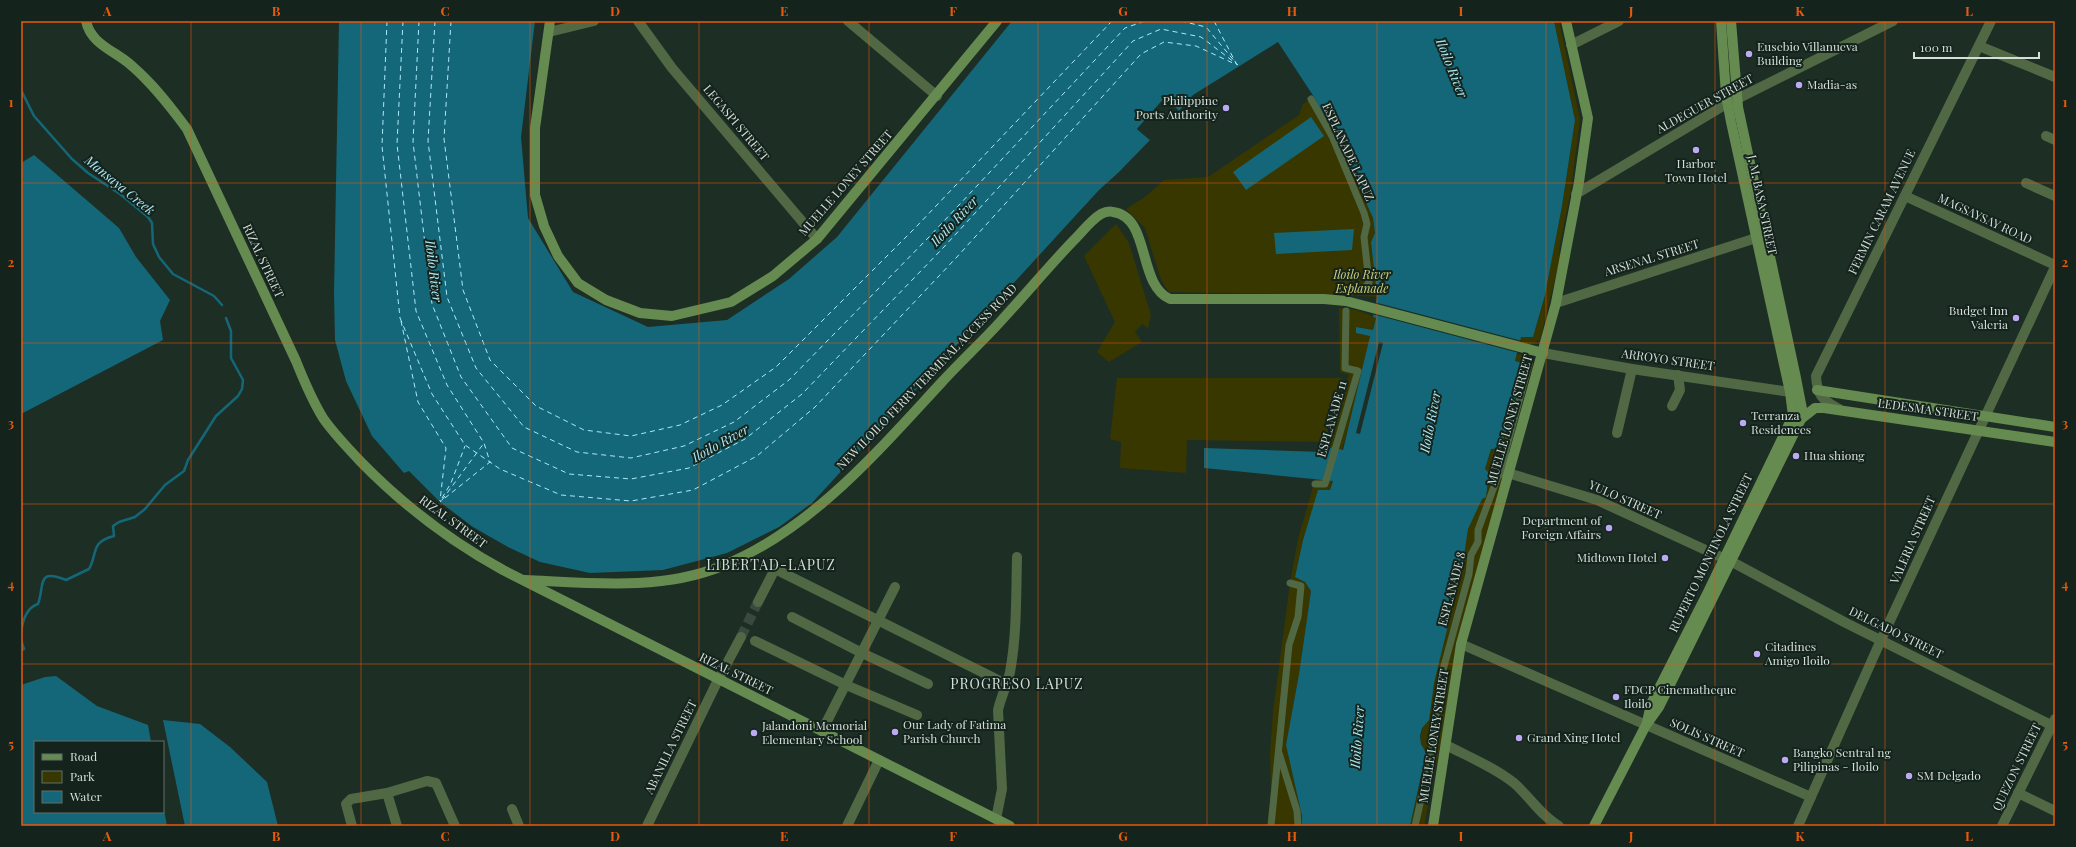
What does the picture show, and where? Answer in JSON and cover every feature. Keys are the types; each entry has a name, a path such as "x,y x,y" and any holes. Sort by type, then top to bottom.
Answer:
{"main road":[{"name":"RIZAL STREET","path":"86,21 95,38 103,46 131,65 169,104 187,129 296,361 310,396 339,438 372,473 421,517 453,541 521,580 1010,826"},
{"name":"MUELLE LONEY STREET","path":"550,21 535,128 535,195 544,226 558,256 578,283 606,300 640,313 672,316 731,302 773,276 817,239 937,96 997,21"},
{"name":"MUELLE LONEY STREET","path":"1433,826 1461,644 1556,303 1576,194 1588,118 1566,21"},
{"name":"J. M. BASA STREET","path":"1722,21 1732,102 1756,238 1794,392"},
{"name":"J. M. BASA STREET","path":"1731,21 1732,102 1794,392"},
{"name":"NEW ILOILO FERRY TERMINAL ACCESS ROAD","path":"521,580 647,583 684,579 722,566 785,531 818,507 885,443 999,324 1085,228 1099,216 1108,211 1116,212 1124,216 1132,223 1137,233 1153,282 1162,296 1170,299 1324,299 1346,301 1543,353"},
{"name":"LEDESMA STREET","path":"1817,390 2055,427"},
{"path":"1727,560 1801,419 1802,409 1794,392"},
{"name":"RUPERTO MONTINOLA STREET","path":"1594,826 1646,725 1651,704 1727,560 1793,416 1794,392"},
{"name":"LEDESMA STREET","path":"1801,419 1815,408 1839,409 2055,442"}],"street":[{"path":"549,32 594,21"},
{"name":"LEGASPI STREET","path":"638,21 672,68 817,239"},
{"path":"848,21 937,96"},
{"path":"1571,45 1619,21"},
{"name":"ALDEGUER STREET","path":"1576,194 1732,102 1893,21"},
{"name":"FERMIN CARAM AVENUE","path":"1817,390 1816,376 1991,21"},
{"path":"1979,46 2055,77"},
{"name":"ESPLANADE LAPUZ","path":"1311,99 1344,163 1367,224 1364,238 1369,283 1364,288 1352,287 1350,292"},
{"path":"2026,183 2055,196"},
{"name":"MAGSAYSAY ROAD","path":"1904,196 2055,266"},
{"name":"ARSENAL STREET","path":"1556,303 1756,238"},
{"name":"VALERIA STREET","path":"1798,826 1881,640 2055,266"},
{"name":"ESPLANADE 11","path":"1315,484 1325,484 1358,371 1345,368 1346,311"},
{"name":"ARROYO STREET","path":"1543,353 1632,369 1794,392"},
{"name":"ESPLANADE 8","path":"1415,826 1431,755 1440,681 1448,644 1469,574 1471,555 1478,542 1478,530 1505,462 1505,453 1529,364"},
{"path":"1617,433 1632,369"},
{"path":"1672,406 1680,390 1678,375"},
{"path":"1817,390 1826,402 1839,409"},
{"name":"YULO STREET","path":"1508,473 1597,500 1727,560"},
{"path":"996,819 1002,789 998,710 1010,673 1014,639 1017,557"},
{"name":"DELGADO STREET","path":"1727,560 1881,640 2054,724"},
{"path":"758,602 775,569 1006,684"},
{"path":"1271,826 1289,644 1298,617 1301,586 1290,583"},
{"path":"822,731 895,587"},
{"path":"792,617 862,653 928,684"},
{"name":"ABANILLA STREET","path":"647,826 718,680 741,637"},
{"path":"755,641 846,685 917,715"},
{"name":"SOLIS STREET","path":"1461,644 1812,797"},
{"name":"QUEZON STREET","path":"2002,826 2054,724"},
{"path":"1446,745 1507,778 1527,795 1547,818 1559,826"},
{"path":"1278,749 1297,811 1298,826"},
{"path":"847,826 879,760"},
{"path":"352,826 347,809 347,802 351,799 387,793 427,781 433,781 436,783 455,826"},
{"path":"387,793 397,826"},
{"path":"2018,793 2055,812"},
{"path":"512,809 519,826"}],"green space":[{"path":"1554,21 1559,21 1580,119 1571,190 1559,249 1560,258 1540,340 1529,345 1519,342 1521,336 1533,337 1545,295 1562,206 1575,120"},
{"path":"1314,97 1337,139 1373,218 1375,233 1371,242 1377,297 1169,292 1161,280 1145,228 1126,209 1145,197 1164,180 1208,177 1299,115 1303,104"},
{"path":"1116,224 1129,243 1151,315 1148,328 1142,324 1135,332 1142,342 1109,362 1097,352 1115,322 1084,256"},
{"name":"Iloilo River Esplanade","path":"1339,308 1358,311 1376,318 1373,330 1356,327 1370,335 1357,393 1330,490 1318,491 1303,540 1295,577 1305,582 1311,591 1299,674 1286,745 1302,816 1302,826 1267,826 1271,792 1270,753 1273,712 1290,583 1298,539 1323,452 1330,444 1349,375 1340,372"},
{"path":"1517,354 1523,355 1533,365 1508,451 1510,457 1441,741 1424,826 1410,826 1426,754 1421,742 1423,726 1422,715 1448,622 1447,608 1450,589 1491,449 1525,364 1515,361"},
{"path":"1117,378 1342,378 1325,442 1187,440 1186,473 1120,468 1121,442 1110,439"}],"water":[{"name":"Iloilo River","path":"339,21 535,21 521,137 528,218 573,292 648,327 727,320 789,279 837,237 1012,21 1554,21 1575,120 1562,206 1545,295 1533,337 1521,337 1515,361 1525,364 1501,448 1491,449 1485,469 1489,473 1486,497 1482,499 1468,529 1461,575 1453,581 1449,592 1453,605 1434,683 1429,720 1422,728 1420,736 1421,744 1426,753 1410,826 1302,826 1302,816 1286,745 1299,674 1311,591 1305,582 1295,577 1303,540 1318,490 1330,490 1333,481 1204,468 1204,448 1323,452 1332,447 1343,450 1370,336 1356,333 1356,327 1373,330 1376,318 1373,317 1377,297 1371,242 1375,233 1373,218 1337,139 1314,97 1278,42 1193,95 1179,111 1165,98 1137,129 1150,140 1099,190 812,503 779,527 727,553 663,570 590,573 540,562 508,547 473,527 440,502 409,471 404,473 372,436 346,381 335,340 334,293"},
{"path":"1311,117 1324,136 1246,190 1233,172"},
{"path":"34,155 119,228 136,257 170,300 160,321 163,340 21,414 21,163"},
{"path":"1354,229 1352,250 1276,254 1274,233"},
{"path":"56,676 97,706 148,725 151,741 34,741 34,813 164,813 164,810 167,826 22,826 21,685 45,677"},
{"path":"163,720 200,724 230,747 267,782 278,826 185,826"}],"pier":[{"path":"1165,97 1179,111 1177,112 1165,100 1140,128 1152,139 1150,140 1137,129"},
{"path":"1374,302 1522,341 1519,353 1372,314"},
{"path":"1379,342 1383,343 1360,434 1356,433"}],"waterway":[{"name":"Mansaya Creek","path":"21,90 34,116 72,159 88,173 120,194 148,217 152,223 153,244 159,257 173,274 214,296 222,305"},
{"name":"Mansaya Creek","path":"21,634 25,616 30,609 38,604 43,580 50,576 66,580 89,569 96,549 101,541 114,536 113,526 119,522 135,517 145,509 165,485 184,471 188,460 216,416 238,396 242,389 243,380 231,358 231,331 226,318"},
{"name":"Mansaya Creek","path":"21,640 24,649 21,650"}],"ferry route":[{"path":"387,21 382,146 400,318"},
{"path":"403,21 397,144 416,311 447,385 484,443 490,462 440,502"},
{"path":"419,21 413,142 432,304 461,377 512,448 569,474 631,479 689,468 745,439 802,394 943,248 1133,41 1161,29 1201,37 1238,65"},
{"path":"435,21 428,141 447,297 476,368 524,427 577,452 631,458 684,446 734,422 789,380 929,237 1125,28 1145,21"},
{"path":"451,21 444,139 463,290 490,360 536,406 584,430 631,436 680,425 722,405 776,367 916,227 1112,21"},
{"path":"1181,21 1206,27 1236,63"},
{"path":"1214,21 1237,65"},
{"path":"400,318 432,394 465,445 500,469 561,495 631,501 693,490 757,456 815,407 956,258 1141,54 1164,42 1196,46 1235,64"},
{"path":"401,321 418,402 446,448 440,501"},
{"path":"442,500 484,443"},
{"path":"442,498 451,483 465,446"}],"tunnel":[{"path":"741,637 758,602"}],"place":[{"name":"Eusebio Villanueva Building","path":"1749,54"},
{"name":"Madia-as","path":"1799,85"},
{"name":"Philippine Ports Authority","path":"1226,108"},
{"name":"Harbor Town Hotel","path":"1696,150"},
{"name":"Budget Inn Valeria","path":"2016,318"},
{"name":"Terranza Residences","path":"1743,423"},
{"name":"Hua shiong","path":"1796,456"},
{"name":"Department of Foreign Affairs","path":"1609,528"},
{"name":"Midtown Hotel","path":"1665,558"},
{"name":"Citadines Amigo Iloilo","path":"1757,654"},
{"name":"FDCP Cinematheque Iloilo","path":"1616,697"},
{"name":"Our Lady of Fatima Parish Church","path":"895,732"},
{"name":"Jalandoni Memorial Elementary School","path":"754,733"},
{"name":"Grand Xing Hotel","path":"1519,738"},
{"name":"Bangko Sentral ng Pilipinas - Iloilo","path":"1785,760"},
{"name":"SM Delgado","path":"1909,776"}],"district":[{"name":"LIBERTAD-LAPUZ","path":"771,565"},
{"name":"PROGRESO LAPUZ","path":"1017,684"}]}
